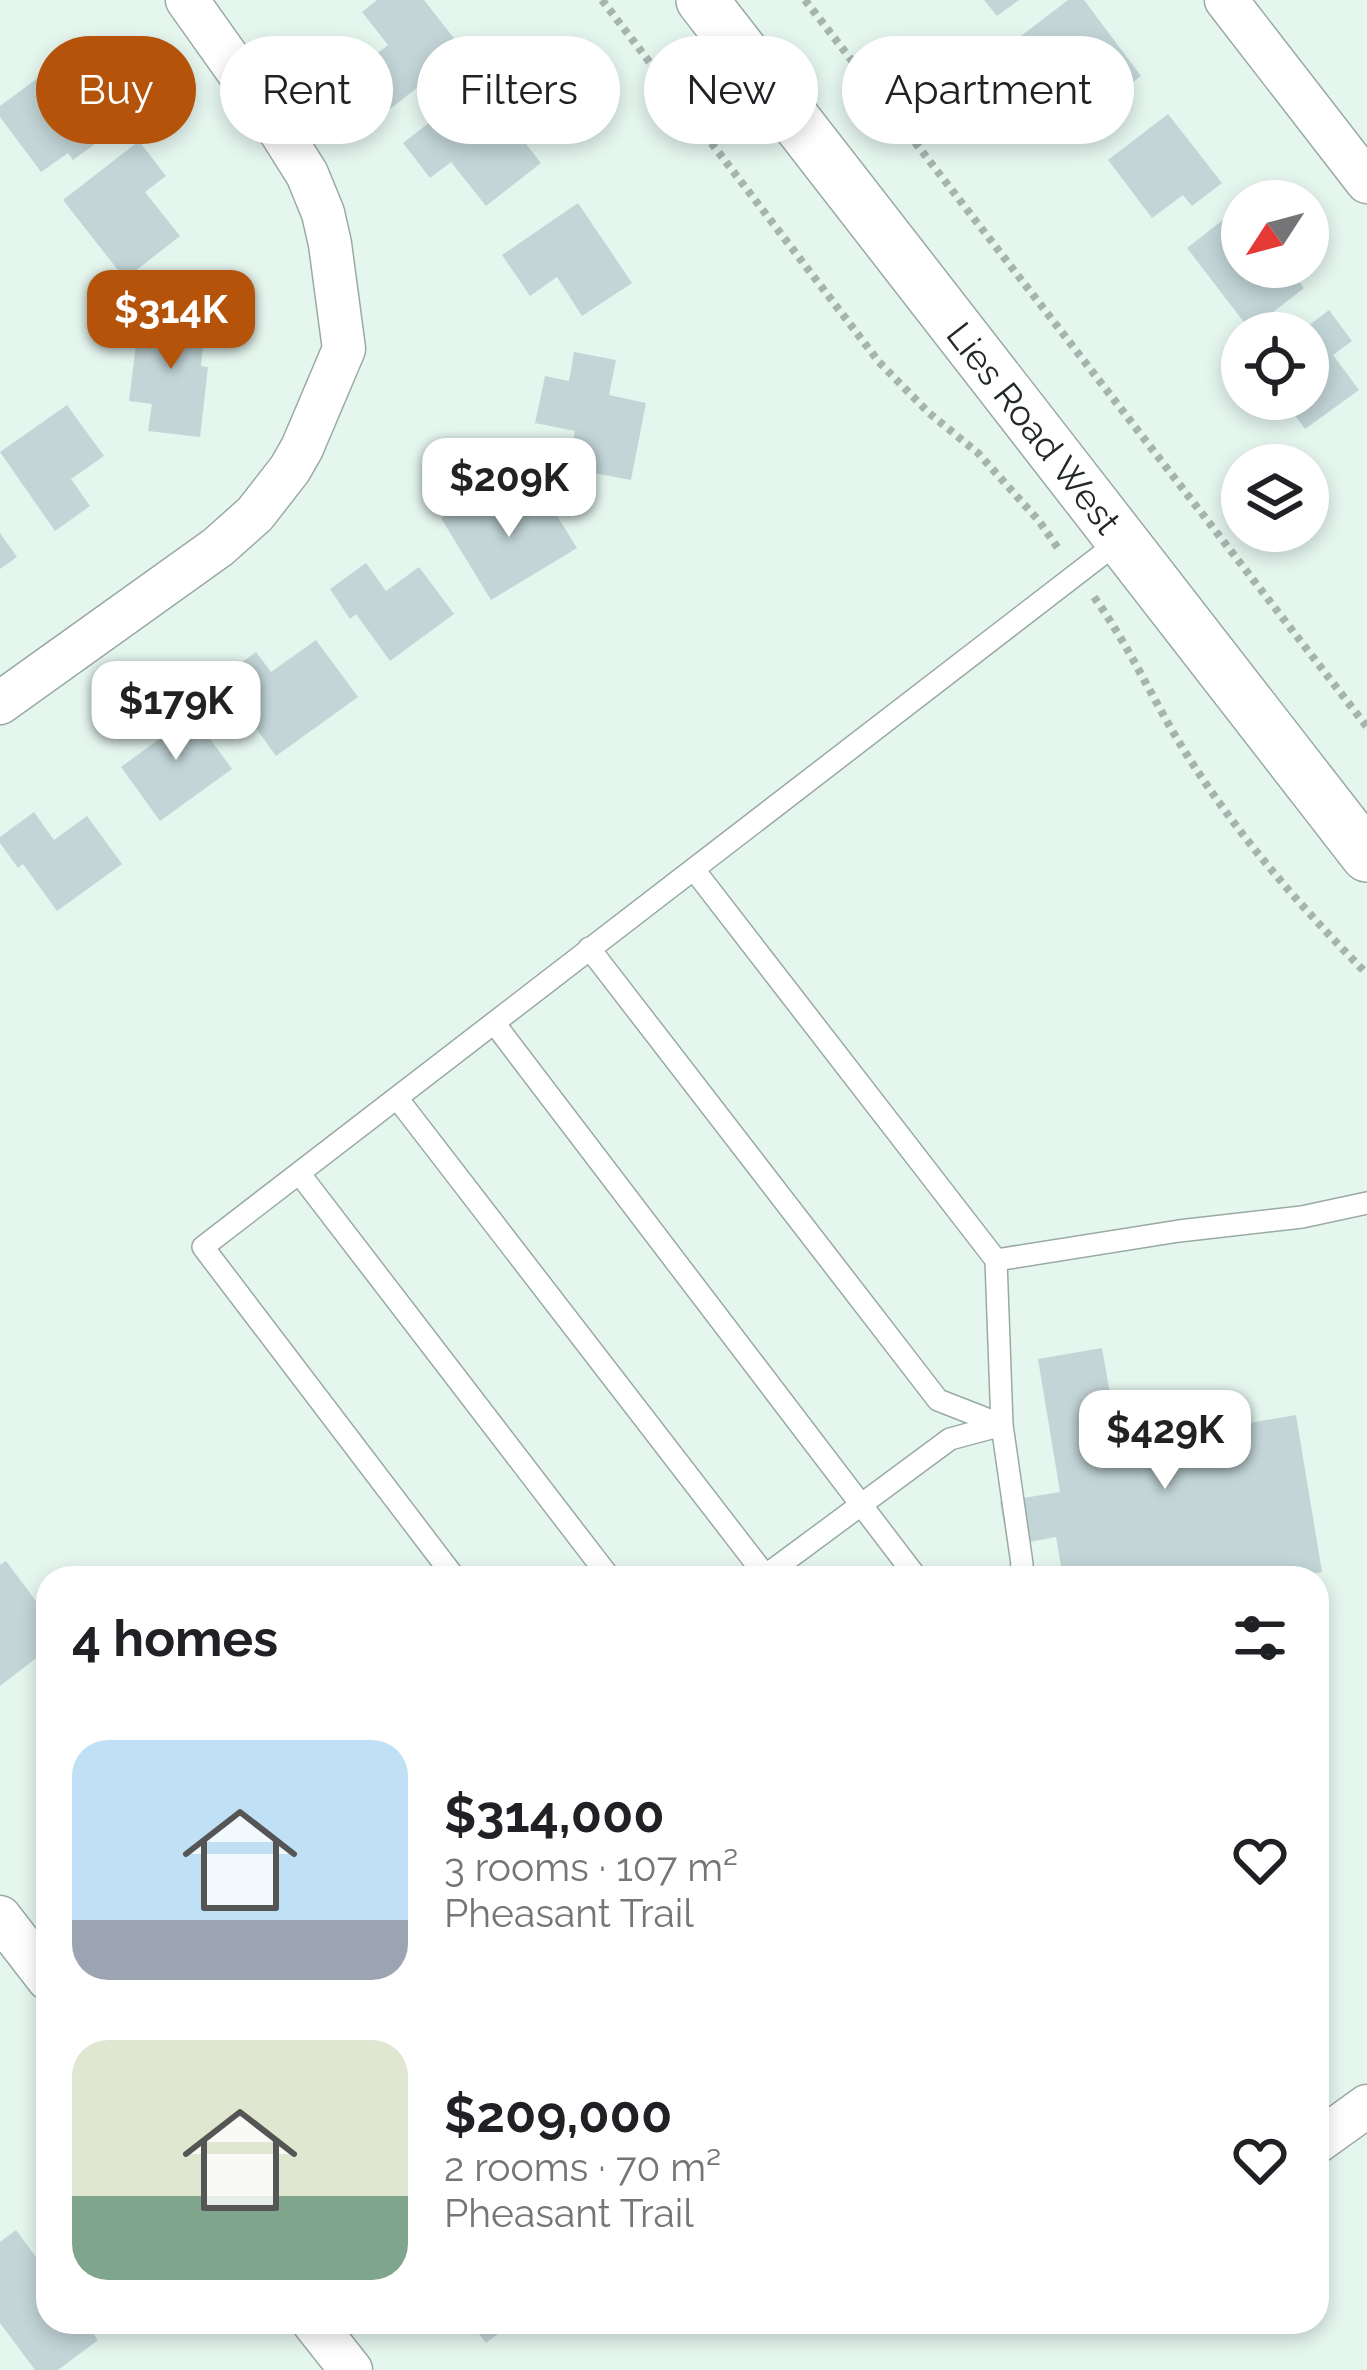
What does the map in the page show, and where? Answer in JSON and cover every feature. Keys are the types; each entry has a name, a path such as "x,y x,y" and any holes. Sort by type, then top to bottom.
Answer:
{"street":[{"path":"0,703 218,548 255,514 302,448 344,349 330,244 307,174 187,0"},
{"name":"Lies Road West","path":"702,0 1367,856"},
{"path":"1226,0 1367,182"},
{"path":"0,1917 36,1964"},
{"path":"1329,2133 1367,2106"},
{"path":"323,2334 351,2370"}],"lane":[{"path":"446,1566 203,1247 1121,540"},
{"path":"695,871 996,1260 1002,1425 1022,1566"},
{"path":"589,948 938,1400 1002,1425"},
{"path":"494,1023 907,1566"},
{"path":"397,1098 756,1566"},
{"path":"298,1173 601,1566"},
{"path":"996,1260 1302,1217 1367,1203"},
{"path":"778,1566 950,1438 1002,1425"}],"path":[{"path":"602,0 879,362 929,413 978,453 1039,521 1116,628 1185,753 1252,849 1367,974"},
{"path":"805,0 1367,727"}],"building":[{"path":"377,0 424,0 452,36 417,36 417,88 393,107 393,36 381,36 362,12"},
{"path":"984,0 1019,0 997,16"},
{"path":"1068,0 1084,0 1111,36 1021,36"},
{"path":"36,79 36,144 95,144 73,160 68,153 41,172 0,117 0,106"},
{"path":"1168,114 1221,184 1192,206 1183,195 1152,218 1108,160"},
{"path":"417,132 417,144 526,144 541,163 486,206 451,162 430,178 403,143"},
{"path":"141,144 166,176 145,192 180,236 125,279 63,200"},
{"path":"578,203 632,283 582,316 557,277 530,296 502,255"},
{"path":"1221,221 1221,288 1304,288 1273,312 1236,312 1187,248"},
{"path":"1329,310 1352,341 1333,355 1359,390 1329,412 1329,312"},
{"path":"140,311 206,320 201,366 208,367 200,437 148,431 152,404 129,401"},
{"path":"574,352 616,360 609,395 646,403 631,480 568,468 575,431 535,423 545,376 569,381"},
{"path":"67,405 104,456 71,479 90,506 55,531 0,452"},
{"path":"540,488 577,548 491,600 441,518 479,495 492,517"},
{"path":"0,533 17,557 0,569"},
{"path":"366,563 386,591 419,567 454,614 390,661 356,614 350,619 330,589"},
{"path":"316,640 358,697 276,756 220,678 256,652 271,672"},
{"path":"184,703 232,769 160,821 121,767 158,740 149,728"},
{"path":"34,812 54,840 87,816 122,864 57,911 23,864 18,868 0,843 0,837"},
{"path":"1102,1348 1119,1445 1296,1415 1321,1566 1061,1566 1056,1537 1008,1546 1000,1502 1060,1492 1038,1359"},
{"path":"6,1561 36,1601 36,1658 0,1686 0,1565"},
{"path":"16,2230 36,2257 36,2334 94,2334 98,2340 58,2370 35,2370 0,2323 0,2242"}]}
